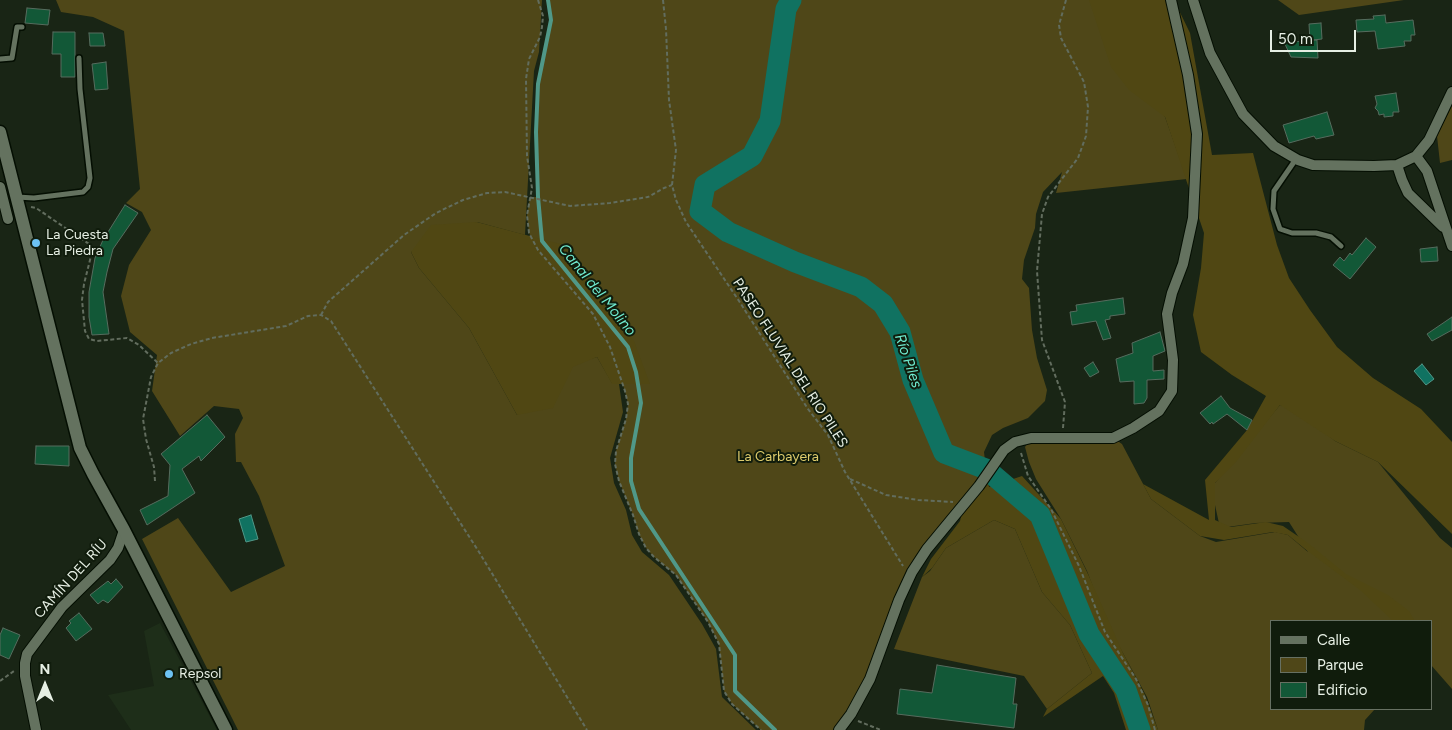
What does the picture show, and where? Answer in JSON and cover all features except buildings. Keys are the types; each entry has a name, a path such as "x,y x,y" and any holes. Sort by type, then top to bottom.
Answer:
{"street":[{"path":"839,730 870,680 898,600 912,572 927,549 979,486 1004,450 1015,442 1031,438 1113,438 1159,411 1172,391 1173,360 1167,314 1172,293 1183,264 1193,218 1197,134 1188,75 1171,0"},
{"path":"1192,0 1210,53 1243,114 1274,146 1296,159 1313,165 1397,165 1416,156 1429,140 1452,92"},
{"path":"0,132 12,211 80,448 226,730"},
{"path":"1416,156 1427,171 1452,246"},
{"path":"1397,165 1408,193 1445,229"},
{"path":"0,187 12,211"},
{"name":"CAMÍN DEL RÍU","path":"25,663 27,654 32,646 62,607 110,560 118,548 124,530"},
{"path":"25,663 36,730"}],"lane":[{"path":"0,59 12,58 16,27 22,27"},
{"path":"12,211 34,198 83,192 88,187 90,178 80,89 79,58"},
{"path":"1296,159 1274,191 1273,208 1280,229 1292,233 1316,233 1331,237 1341,246"}],"path":[{"path":"538,0 543,16 542,27 540,36 529,59 526,79 528,156 532,188 527,215 529,233 538,250 593,314 610,347 628,404 626,419 616,452 615,464 619,481 634,515 639,534 646,548 654,557 676,575 708,622 719,644 724,691 732,704 761,730"},
{"name":"PASEO FLUVIAL DEL RIO PILES","path":"663,0 669,100 676,150 672,185 676,200 686,222 739,300 808,409 828,435 850,479 904,567 912,572"},
{"path":"1062,438 1066,402 1042,340 1038,271 1042,214 1048,197 1078,158 1086,136 1088,107 1084,82 1061,38 1059,25 1066,0"},
{"path":"321,315 328,302 404,235 436,213 463,200 486,193 505,192 570,206 610,203 648,197 672,185"},
{"path":"12,211 36,208 89,244 92,252 82,300 85,331 88,339 97,341 127,338 138,344 158,363"},
{"path":"155,480 154,467 146,439 143,419 152,377 158,363 171,353 191,344 212,338 286,326 308,316 321,315 331,321 342,337 479,552 587,730"},
{"path":"1015,442 1021,453 1028,476 1051,509 1079,566 1105,632 1144,696 1155,730"},
{"path":"850,479 886,495 918,500 965,503"},
{"path":"0,681 25,663"},
{"path":"848,717 881,730"}],"shaded area":[{"path":"1089,0 1174,0 1190,33 1212,155 1253,153 1277,245 1289,278 1337,347 1373,378 1421,409 1452,442 1452,534 1378,462 1335,441 1280,405 1236,462 1215,483 1215,520 1231,527 1266,522 1283,526 1308,543 1346,574 1388,595 1409,611 1414,620 1392,620 1360,590 1288,535 1273,532 1224,540 1200,536 1151,499 1143,484 1209,520 1205,480 1247,430 1266,396 1232,375 1201,352 1193,315 1201,268 1204,233 1165,117 1129,90 1111,67"},
{"path":"477,222 560,244 634,341 650,384 612,384 597,357 573,367 553,408 517,415 469,328 419,268 411,252 431,225"},
{"path":"986,469 989,487 1022,476 1061,519 1123,653 1145,695 1158,730 1126,730 1114,693 1103,676 1043,717 1047,709 1092,673 1070,625 1042,592 1015,529 994,520 946,548 932,568 922,577 931,559 960,521 963,508"},
{"name":"Repsol","path":"160,623 217,730 131,730 108,695 154,686 144,631"}],"green space":[{"path":"56,0 542,0 539,52 534,71 525,235 477,222 411,252 419,268 469,328 517,415 573,364 597,357 612,383 619,384 623,412 610,458 614,483 626,510 632,535 642,552 669,575 702,624 716,649 722,697 756,730 238,730 142,539 178,518 231,592 285,566 259,496 241,462 236,462 235,434 243,418 239,409 214,406 180,436 152,391 157,355 130,332 121,296 129,265 151,230 142,212 126,203 140,189 124,31 93,17 61,12"},
{"name":"La Carbayera","path":"548,0 1096,0 1165,117 1187,179 1056,193 1062,172 1043,192 1036,214 1035,228 1024,260 1022,279 1029,288 1032,330 1037,358 1047,390 1045,401 1028,418 1003,428 992,435 984,452 986,469 912,572 870,679 839,730 761,730 732,704 724,691 719,644 708,622 676,575 654,557 646,548 639,534 619,481 615,464 616,451 626,419 628,404 610,347 538,250 529,233 527,215 530,197 538,197 538,84 551,20"},
{"path":"1278,0 1404,0 1299,15"},
{"path":"1452,105 1452,160 1440,163 1437,136"},
{"path":"1280,405 1294,408 1335,441 1378,462 1440,538 1452,548 1452,689 1432,666 1432,620 1270,620 1270,710 1374,710 1365,720 1364,730 1158,730 1147,697 1107,624 1087,571 1061,519 1036,479 1025,447 1031,438 1113,438 1122,444 1151,499 1200,536 1216,542 1275,532 1288,535 1308,552 1289,522 1256,523 1220,528 1215,505 1215,483"},
{"path":"994,520 1015,529 1042,592 1070,625 1092,673 1047,709 1024,676 894,649 922,577 930,571 946,548"}],"water":[{"path":"1422,364 1434,379 1426,385 1414,371"},
{"path":"251,515 258,539 246,542 239,519"}],"waterway":[{"name":"Canal del Molino","path":"548,0 551,20 538,84 536,132 538,197 542,241 628,347 636,372 641,403 631,458 631,481 639,509 735,655 735,691 775,730"},
{"name":"Río Piles","path":"791,0 786,9 770,121 752,156 705,185 700,211 728,232 795,262 861,287 883,304 900,332 913,380 944,453 986,469 1040,515 1089,634 1126,690 1140,730"}],"place":[{"name":"La Cuesta La Piedra","path":"36,243"},
{"name":"Repsol","path":"169,674"}]}
